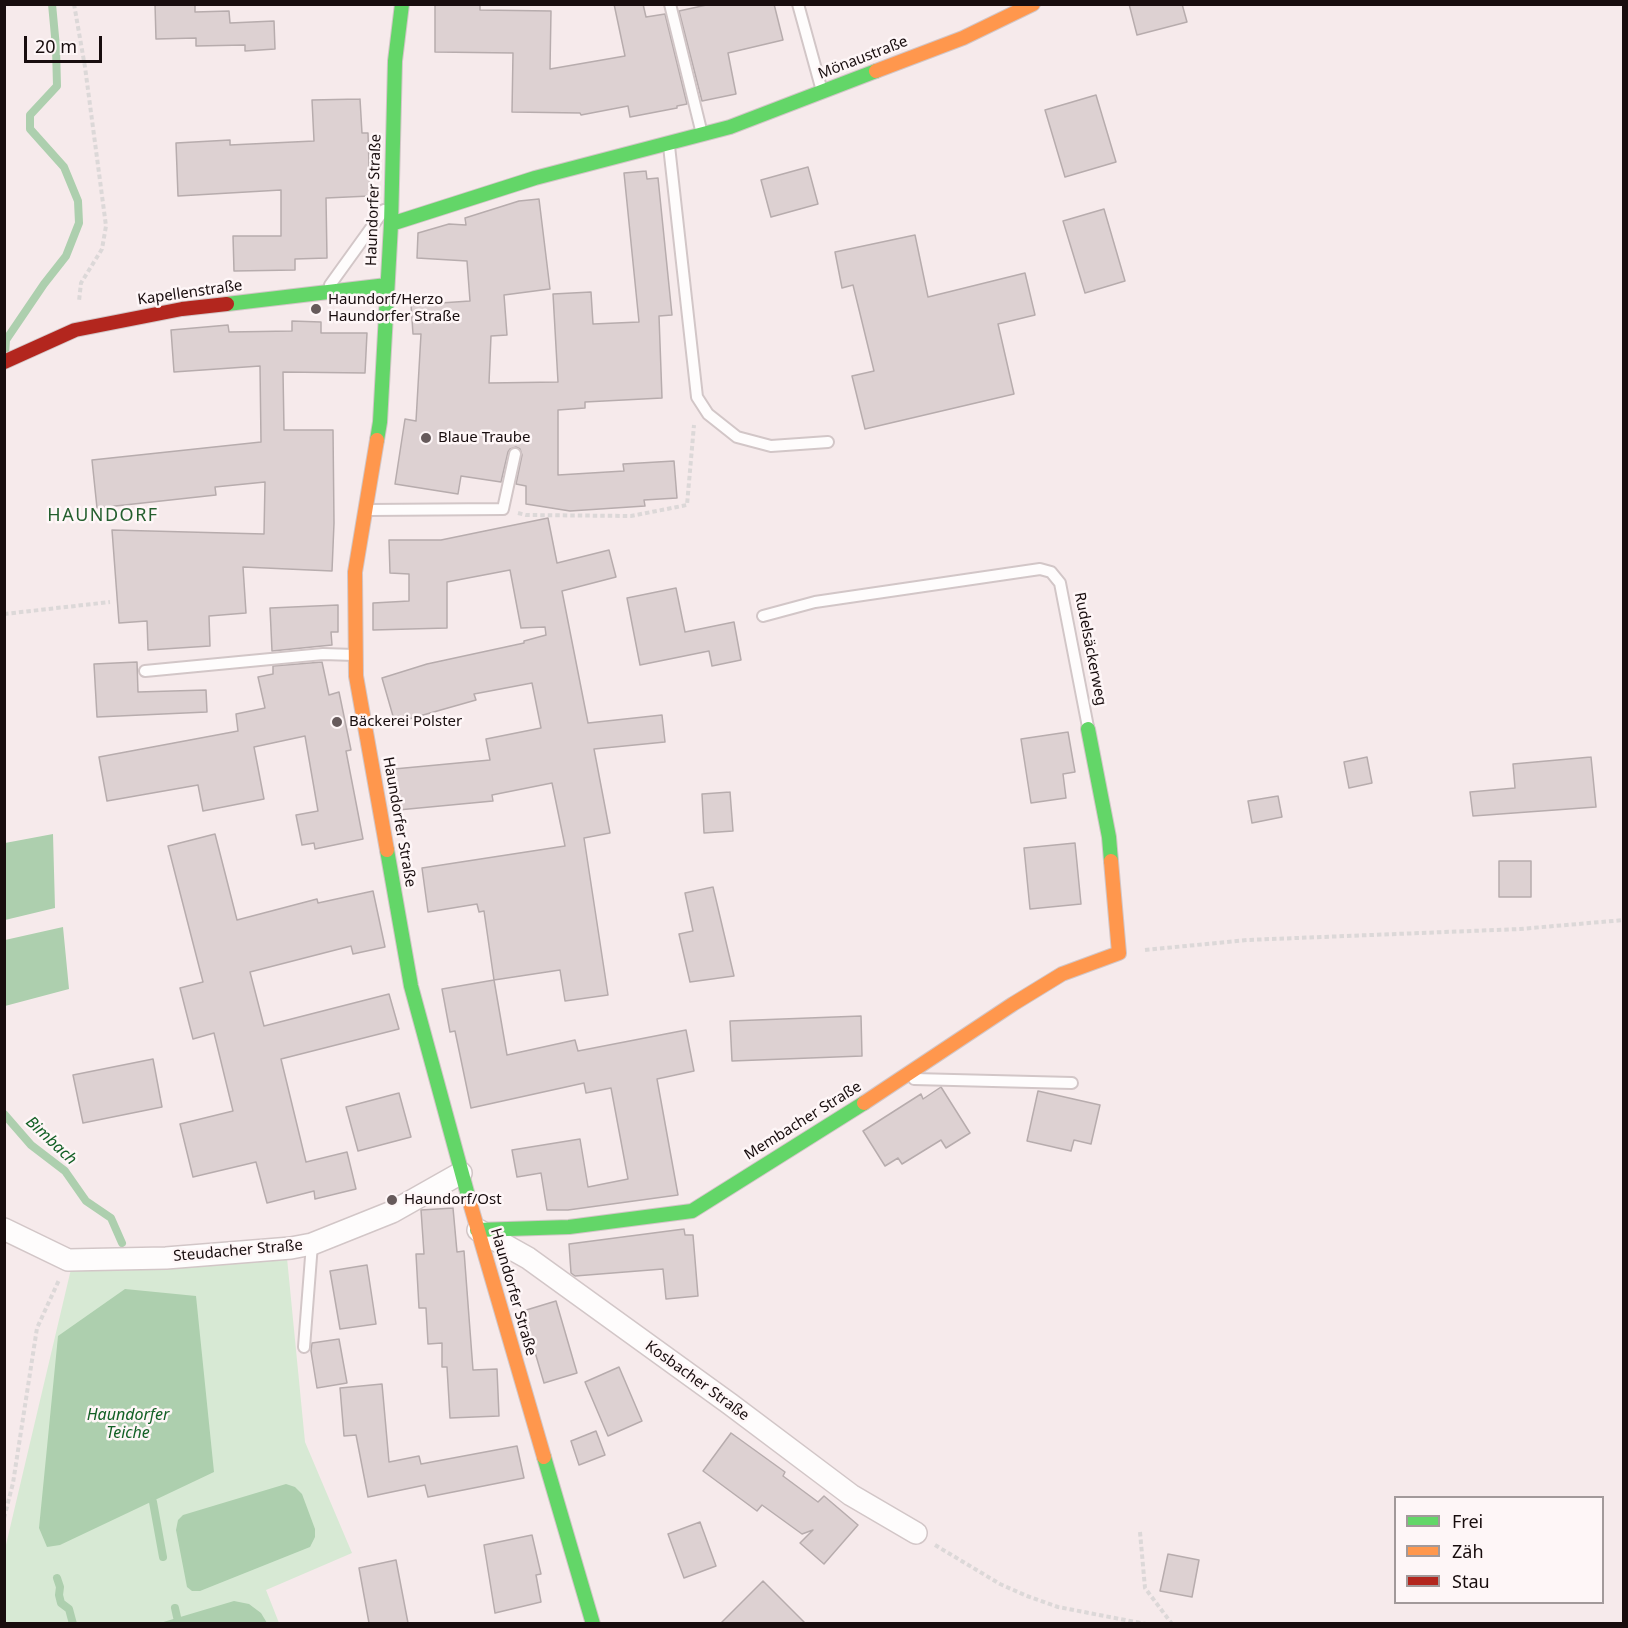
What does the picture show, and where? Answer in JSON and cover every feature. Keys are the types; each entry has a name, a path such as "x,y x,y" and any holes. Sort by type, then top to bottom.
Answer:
{"street":[{"name":"Haundorfer Straße","path":"402,4 395,61 391,224 380,422 355,572 356,676 411,986 477,1230 593,1623"},
{"name":"Mönaustraße","path":"391,224 535,178 730,127 963,38 1033,4"},
{"name":"Kapellenstraße","path":"4,362 75,330 182,309 387,285"},
{"name":"Rudelsäckerweg","path":"1088,729 1109,837 1119,953"},
{"name":"Membacher Straße","path":"477,1230 569,1227 692,1211 902,1079 1013,1004 1062,974 1119,953"},
{"name":"Steudacher Straße","path":"4,1229 68,1260 166,1258 291,1248 312,1244 392,1212 461,1173"},
{"name":"Kosbacher Straße","path":"477,1230 528,1258 851,1495 916,1533"}],"lane":[{"path":"670,4 702,134"},
{"path":"798,4 822,92"},
{"path":"669,143 696,397 708,414 736,437 771,446 828,442"},
{"path":"325,292 391,200"},
{"path":"366,510 503,509 515,454"},
{"name":"Rudelsäckerweg","path":"763,616 815,602 1040,569 1052,572 1060,583 1088,729"},
{"path":"145,671 323,654 356,655"},
{"path":"902,1079 1072,1083"},
{"path":"304,1347 312,1244"}],"path":[{"path":"74,4 85,67 106,226 102,249 81,283 75,330"},
{"path":"503,509 526,515 631,516 687,505 696,397"},
{"path":"5,614 110,602"},
{"path":"1119,953 1247,940 1520,929 1623,920"},
{"path":"4,1518 13,1483 37,1328 68,1260"},
{"path":"1140,1532 1145,1588 1172,1623"},
{"path":"916,1533 1000,1584 1027,1596 1058,1607 1146,1623"}],"shaded area":[{"path":"287,1258 305,1442 352,1553 266,1590 279,1623 5,1624 5,1549 71,1269"}],"water":[{"path":"53,834 55,908 5,920 5,843"},
{"path":"63,927 69,989 5,1006 5,940"},
{"name":"Haundorfer Teiche","path":"125,1289 196,1296 214,1472 60,1545 47,1547 39,1528 58,1336"},
{"path":"286,1484 295,1487 302,1494 315,1529 315,1537 310,1547 200,1591 192,1591 187,1587 176,1530 178,1520 183,1515"},
{"path":"234,1601 249,1604 261,1613 267,1623 160,1623"}],"building":[{"path":"155,4 195,4 195,12 229,11 230,23 274,21 275,49 245,51 245,45 196,46 196,38 156,39"},
{"path":"614,4 643,4 646,17 665,14 687,104 630,117 628,106 581,115 580,113 512,112 513,53 435,52 435,5 480,5 480,10 551,11 550,69 625,56"},
{"path":"711,4 774,4 783,40 728,53 736,94 702,101 679,11"},
{"path":"1129,4 1182,4 1187,22 1137,35"},
{"path":"1096,95 1116,162 1065,177 1045,110"},
{"path":"360,99 362,133 368,133 370,196 326,198 327,258 295,259 295,270 234,271 233,236 281,236 281,190 178,196 176,143 230,140 230,145 314,141 312,100"},
{"path":"808,167 818,204 771,217 761,180"},
{"path":"646,171 647,179 658,178 672,315 659,316 662,398 585,402 585,408 558,410 558,475 624,471 623,464 674,461 677,498 644,500 645,506 570,511 526,504 526,486 516,484 522,455 520,449 516,447 508,452 501,482 461,476 458,494 395,484 405,419 416,421 421,334 413,334 411,305 470,301 467,261 417,258 418,233 449,224 466,225 465,218 519,201 539,199 550,289 504,295 507,335 491,336 489,383 558,382 553,294 591,292 593,324 639,322 624,173"},
{"path":"1104,209 1125,281 1085,293 1063,221"},
{"path":"915,235 928,297 1025,273 1035,315 998,324 1014,394 865,429 852,376 874,371 853,285 842,288 835,252"},
{"path":"292,321 321,322 321,333 367,333 365,373 283,372 284,430 333,430 332,571 243,567 246,613 209,616 210,646 148,650 147,621 119,623 112,530 264,534 265,482 215,487 216,495 97,508 92,460 261,442 260,366 174,372 171,330 228,325 229,332 292,331"},
{"path":"548,518 557,563 609,550 616,577 562,591 588,723 662,715 665,742 594,749 610,833 584,838 608,995 565,1001 560,970 494,980 484,911 479,912 477,904 428,912 422,868 565,846 552,783 492,795 493,801 398,810 394,769 490,760 486,739 541,728 532,683 474,694 476,700 395,723 382,678 427,664 524,643 524,641 546,635 545,627 521,628 510,570 447,582 447,628 373,630 373,603 409,601 409,574 390,573 389,540 441,540"},
{"path":"676,588 685,632 734,622 741,660 712,666 709,651 640,665 627,598"},
{"path":"338,605 338,632 331,632 332,645 272,651 270,608"},
{"path":"137,662 138,692 206,690 207,712 97,717 94,664"},
{"path":"322,662 329,695 339,692 351,750 346,751 363,839 315,849 314,843 302,845 296,815 318,811 305,736 254,747 264,799 203,811 198,785 107,801 99,757 238,731 236,714 265,708 258,677 273,674 273,666"},
{"path":"1068,732 1075,772 1063,774 1066,798 1031,803 1021,739"},
{"path":"1367,757 1372,783 1349,788 1344,762"},
{"path":"1591,757 1596,807 1473,816 1470,792 1515,788 1513,764"},
{"path":"730,792 733,831 704,833 702,794"},
{"path":"1278,796 1282,817 1252,823 1248,801"},
{"path":"215,834 237,920 317,899 318,903 373,891 385,947 353,954 351,946 250,972 264,1026 389,994 399,1029 281,1059 306,1162 347,1152 356,1189 315,1199 314,1191 267,1203 256,1162 193,1177 180,1124 233,1111 214,1033 193,1039 180,988 203,982 168,846"},
{"path":"1075,843 1081,904 1030,909 1024,848"},
{"path":"1499,861 1531,861 1531,897 1499,897"},
{"path":"713,887 734,976 690,982 679,934 693,931 685,893"},
{"path":"494,980 507,1055 575,1040 578,1051 686,1030 694,1071 657,1079 678,1195 568,1210 547,1210 541,1173 517,1177 512,1150 580,1139 588,1187 628,1179 611,1088 586,1093 584,1083 471,1108 455,1031 450,1032 442,989"},
{"path":"861,1016 862,1056 732,1061 730,1021"},
{"path":"153,1059 162,1107 83,1123 73,1075"},
{"path":"941,1087 970,1133 946,1148 941,1140 902,1164 898,1158 885,1166 863,1131 921,1094 923,1099"},
{"path":"1038,1091 1100,1105 1091,1144 1074,1140 1071,1151 1027,1141"},
{"path":"399,1093 411,1137 358,1151 346,1107"},
{"path":"453,1208 457,1252 464,1251 473,1370 497,1369 499,1416 450,1418 447,1367 442,1367 442,1343 428,1344 426,1308 419,1308 416,1254 424,1254 421,1210"},
{"path":"684,1229 685,1235 693,1235 698,1296 666,1299 663,1269 575,1276 571,1273 569,1244"},
{"path":"367,1265 376,1324 340,1329 330,1271"},
{"path":"556,1301 577,1373 544,1383 523,1311"},
{"path":"339,1339 347,1383 317,1388 311,1351 312,1343"},
{"path":"619,1367 642,1421 608,1436 585,1382"},
{"path":"382,1384 389,1462 419,1456 421,1464 517,1446 524,1478 428,1497 425,1485 368,1497 356,1435 344,1436 340,1388"},
{"path":"596,1431 605,1455 579,1465 571,1441"},
{"path":"731,1433 785,1472 783,1476 818,1502 824,1496 858,1525 824,1564 800,1543 813,1530 802,1534 762,1505 757,1511 703,1471"},
{"path":"700,1522 716,1566 684,1578 668,1534"},
{"path":"532,1535 541,1574 536,1575 541,1602 495,1613 484,1545"},
{"path":"1168,1554 1199,1560 1192,1597 1160,1591"},
{"path":"396,1560 408,1623 369,1623 359,1568"},
{"path":"763,1581 805,1623 721,1623"}],"waterway":[{"name":"Bimbach","path":"5,354 6,340 66,256 79,223 78,201 64,167 30,129 30,115 57,86 52,4"},
{"name":"Bimbach","path":"4,1114 31,1145 65,1171 86,1201 111,1218 122,1243"},
{"path":"153,1502 163,1557"},
{"name":"Bimbach","path":"57,1578 61,1603 69,1609 73,1624"},
{"path":"175,1608 177,1617"}],"traffic: fast":[{"path":"377,440 380,422 391,224 395,61 402,4"},
{"path":"391,224 535,178 730,127 876,71"},
{"path":"227,304 387,285"},
{"path":"1088,729 1109,837 1111,861"},
{"path":"387,850 411,986 470,1203"},
{"path":"477,1230 569,1227 692,1211 864,1103"},
{"path":"544,1457 593,1624"}],"traffic: slow":[{"path":"876,71 963,38 1033,4"},
{"path":"377,440 355,572 356,676 387,850"},
{"path":"864,1103 1062,974 1119,953 1111,861"},
{"path":"470,1203 544,1457"}],"traffic: jam":[{"path":"4,362 75,330 182,309 227,304"}],"place":[{"name":"Haundorf/Herzo Haundorfer Straße","path":"316,309"},
{"name":"Blaue Traube","path":"426,438"},
{"name":"Bäckerei Polster","path":"337,722"},
{"name":"Haundorf/Ost","path":"392,1200"}],"district":[{"name":"HAUNDORF","path":"103,516"}]}
